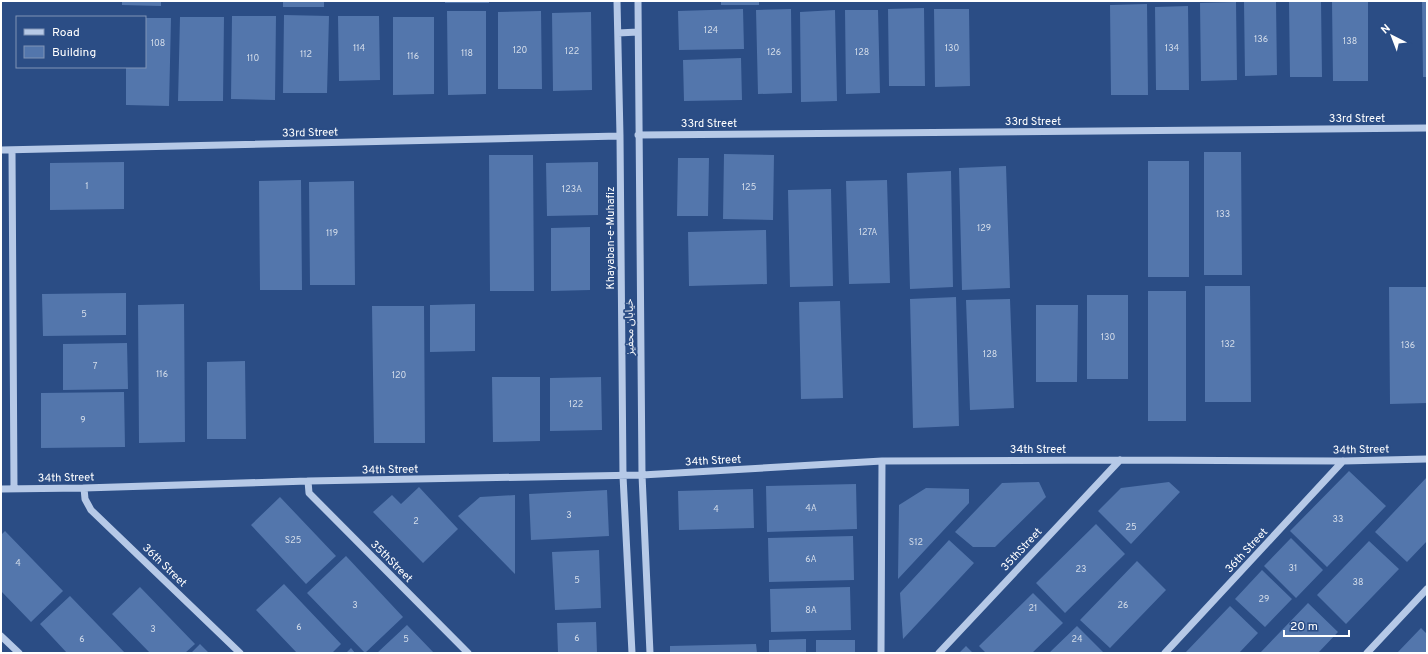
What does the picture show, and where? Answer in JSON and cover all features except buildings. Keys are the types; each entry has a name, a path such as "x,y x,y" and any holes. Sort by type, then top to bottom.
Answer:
{"street":[{"name":"Khayaban-e-Muhafiz","path":"617,1 620,136 623,476"},
{"name":"خیابان محفیز","path":"638,1 642,475 650,653"},
{"path":"618,33 638,32"},
{"name":"33rd Street","path":"638,135 1427,128"},
{"name":"33rd Street","path":"1,150 620,136"},
{"path":"12,150 14,488"},
{"name":"34th Street","path":"1,489 308,481 623,476 882,461 1120,460 1343,462 1427,458"},
{"name":"35thStreet","path":"939,653 1120,460"},
{"path":"881,653 882,461"},
{"name":"36th Street","path":"1165,653 1343,462"},
{"path":"623,476 632,653"},
{"name":"35thStreet","path":"308,481 309,493 468,653"},
{"name":"36th Street","path":"84,488 85,499 91,510 240,653"},
{"path":"1367,653 1427,589"},
{"path":"1,636 19,653"}]}
